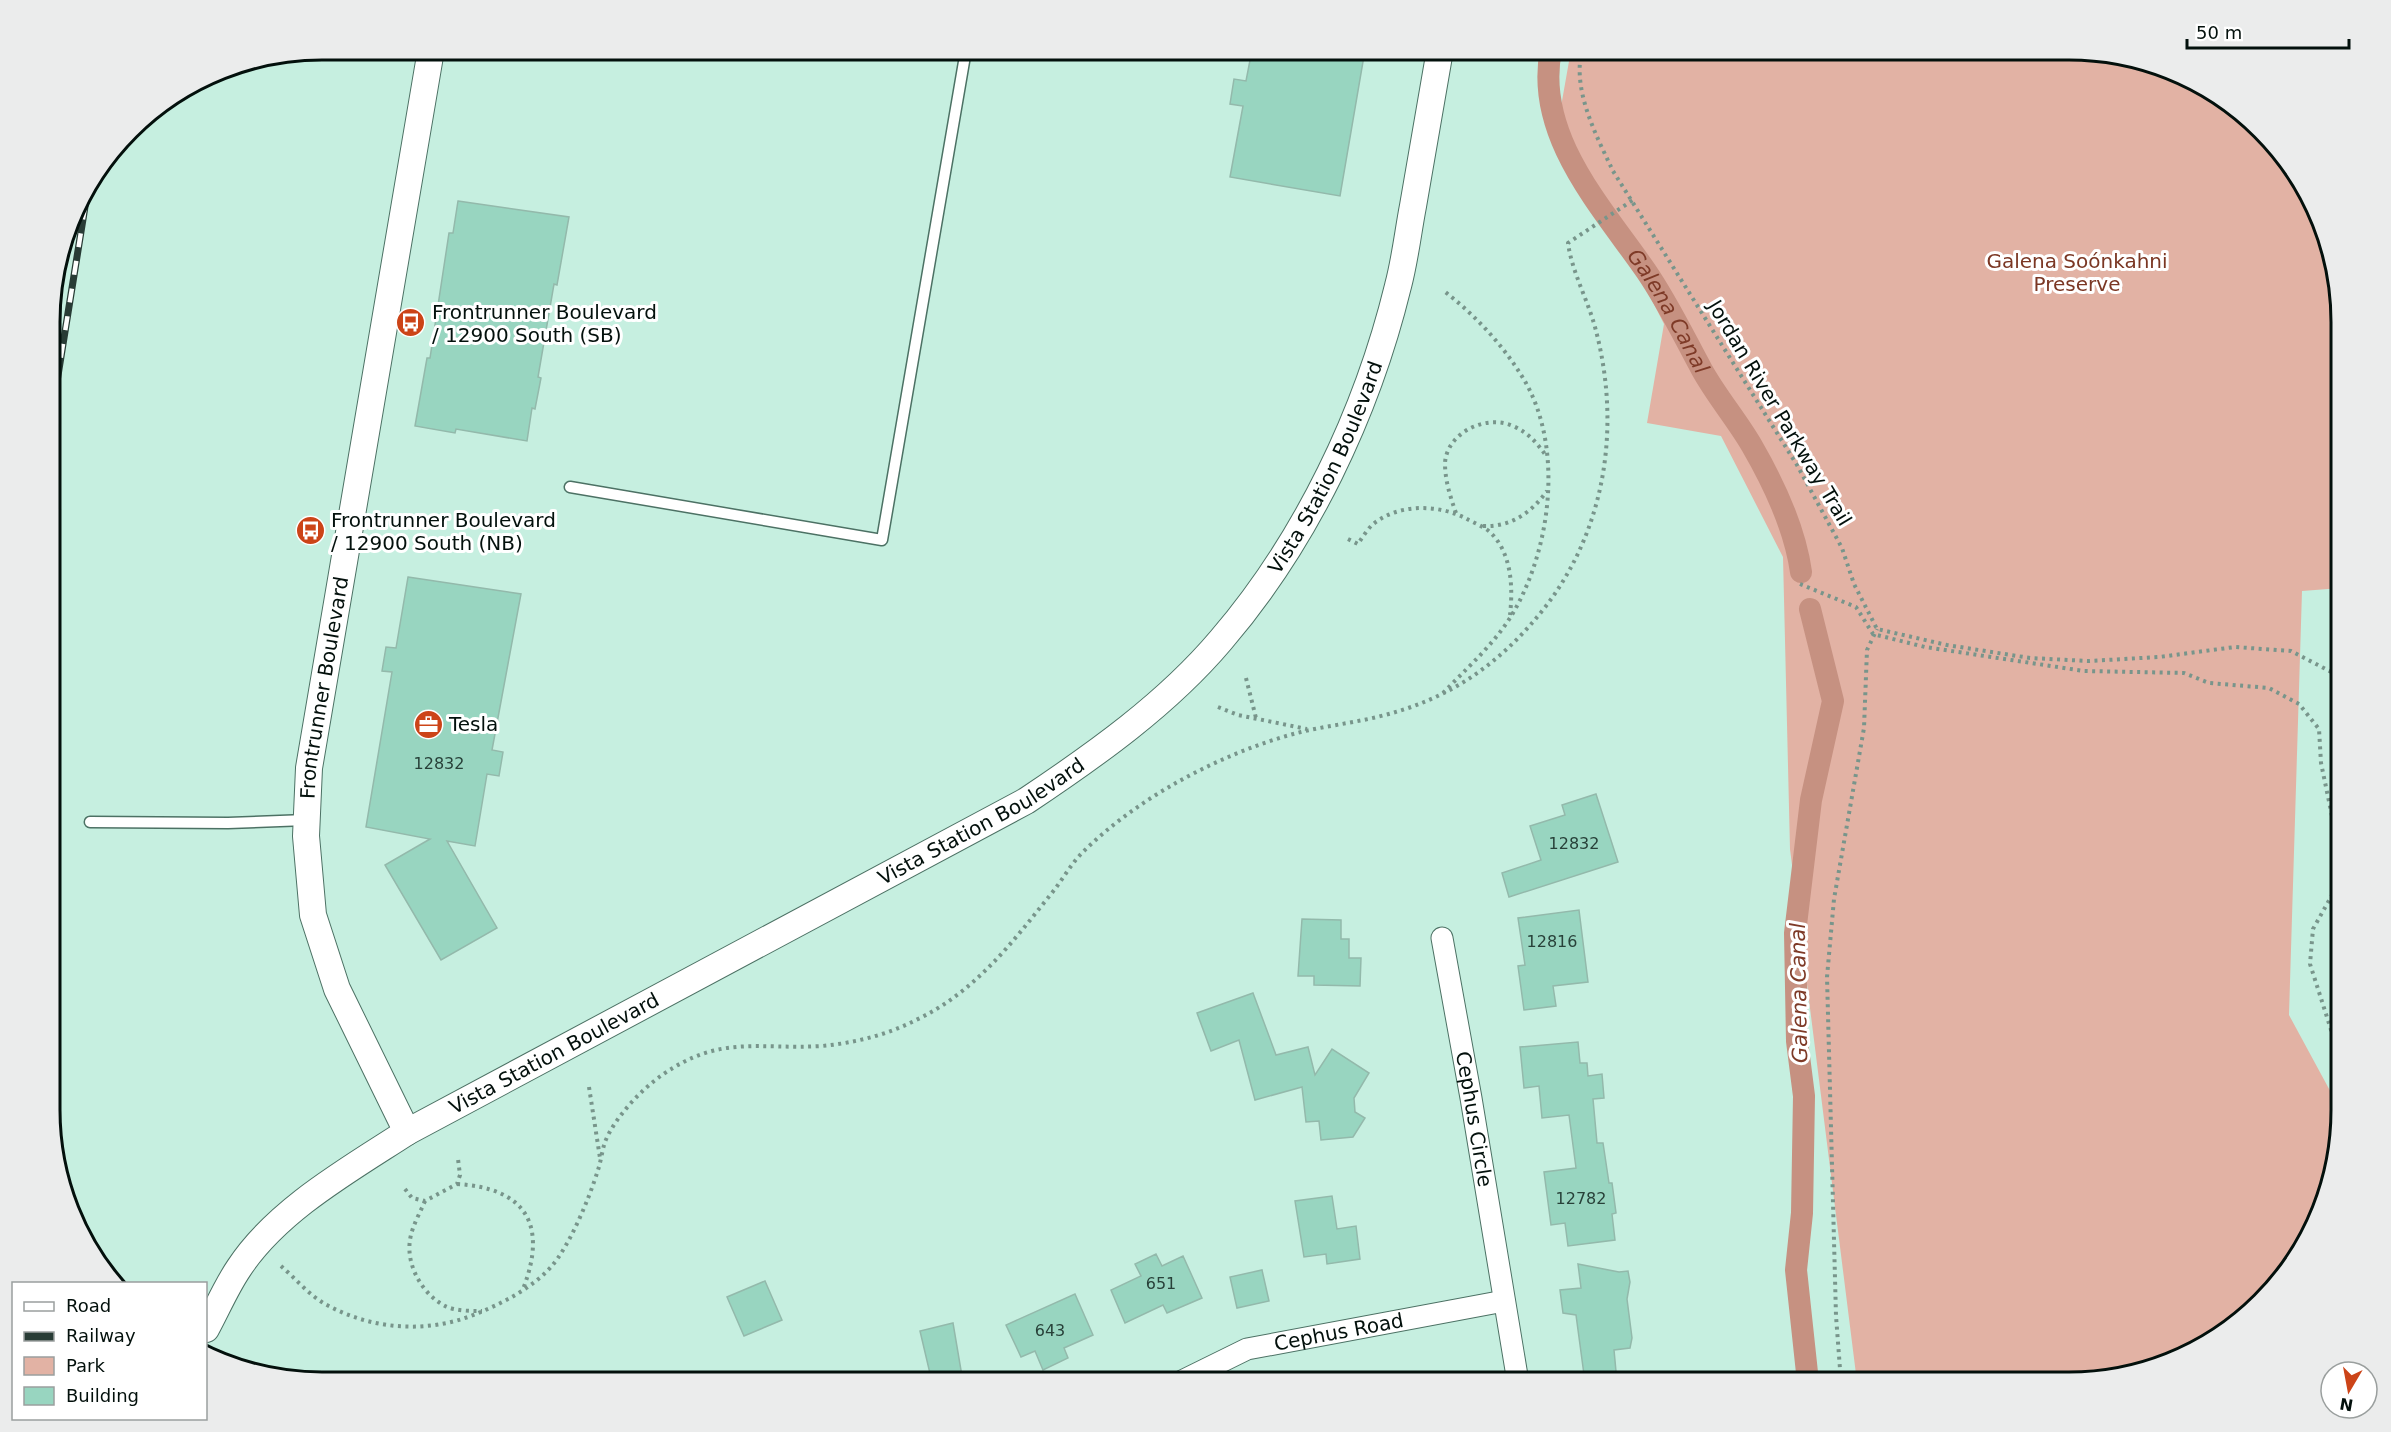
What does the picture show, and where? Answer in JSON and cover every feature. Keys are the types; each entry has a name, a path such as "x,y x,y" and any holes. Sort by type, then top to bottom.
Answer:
{"street":[{"name":"Frontrunner Boulevard","path":"408,1132 337,989 313,915 306,820 309,768 429,60"},
{"name":"Vista Station Boulevard","path":"207,1327 240,1266 285,1216 408,1132 1026,801 1082,764 1135,721 1175,688 1221,641 1265,584 1299,531 1330,471 1366,388 1399,285 1438,60"},
{"name":"Cephus Circle","path":"1442,938 1516,1372"},
{"name":"Cephus Road","path":"1200,1372 1247,1349 1504,1301"}],"lane":[{"path":"570,487 882,540 964,60"},
{"path":"90,822 228,823 306,820"}],"path":[{"name":"Jordan River Parkway Trail","path":"1580,60 1588,119 1613,171 1797,465 1842,548 1854,584 1878,629"},
{"path":"281,1266 322,1302 362,1320 407,1328 444,1324 482,1311 522,1289 548,1270 563,1250 600,1161 606,1139 626,1110 657,1079 683,1062 718,1048 738,1045 819,1046 861,1041 915,1021 959,996 992,967 1078,857 1121,821 1167,788 1206,767 1273,740 1384,715 1440,695 1469,681 1511,646 1548,604 1588,529 1601,485 1610,420 1605,372 1594,324 1570,256 1568,243 1633,200"},
{"path":"1440,695 1487,647 1509,619 1529,582 1541,543 1549,460 1541,424 1524,380 1490,333 1444,291"},
{"path":"1456,513 1448,490 1445,461 1451,444 1474,426 1499,422 1511,425 1532,436 1549,460"},
{"path":"1480,526 1492,526 1517,520 1536,506 1547,491"},
{"path":"1348,539 1358,543 1372,526 1392,514 1420,508 1448,510 1456,513 1491,533 1497,542 1510,570 1509,619"},
{"path":"1800,584 1856,607 1873,634 1925,647 2084,671 2184,673 2209,683 2269,688 2300,704 2319,729 2321,763 2331,811"},
{"path":"1840,1372 1836,1316 1827,976 1834,899 1864,728 1867,650 1873,634 1878,629 1947,645 2053,659 2089,661 2159,657 2235,647 2291,651 2331,672"},
{"path":"1246,678 1256,719"},
{"path":"1218,707 1256,719 1311,730"},
{"path":"2331,897 2313,929 2310,964 2331,1030"},
{"path":"589,1087 600,1161"},
{"path":"457,1184 460,1175 458,1159"},
{"path":"482,1311 445,1306 425,1289 416,1275 409,1259 410,1239 425,1201 457,1184 500,1191 517,1202 529,1221 533,1246 529,1273 522,1289"},
{"path":"405,1188 412,1198 425,1201"}],"green space":[{"name":"Galena Soónkahni Preserve","path":"1569,60 2069,60 2103,62 2137,69 2169,80 2200,95 2228,114 2266,149 2287,177 2304,206 2322,254 2329,288 2331,589 2302,591 2289,1015 2331,1093 2329,1144 2322,1178 2311,1210 2296,1241 2277,1269 2242,1307 2214,1328 2185,1345 2137,1363 2103,1370 1856,1372 1790,849 1783,557 1721,436 1647,423 1664,324 1559,118"}],"building":[{"path":"1250,60 1363,60 1340,196 1230,177 1243,106 1230,104 1234,79 1246,81"},
{"path":"458,201 569,217 557,285 554,284 538,377 541,378 535,409 532,408 527,441 456,429 455,433 415,426 427,358 430,358 449,233 453,233"},
{"path":"408,577 521,594 492,750 503,752 499,776 487,774 475,846 447,841 497,928 441,960 385,865 430,839 366,827 392,672 382,671 386,647 396,648"},
{"path":"1596,794 1618,862 1509,897 1502,873 1541,860 1530,826 1565,815 1562,805"},
{"path":"1579,910 1588,982 1553,986 1556,1006 1524,1010 1518,966 1525,965 1518,918"},
{"path":"1302,919 1341,920 1341,939 1349,939 1349,958 1361,958 1360,986 1314,985 1314,976 1298,976"},
{"path":"1253,993 1276,1055 1308,1047 1315,1075 1332,1049 1369,1073 1354,1098 1355,1112 1365,1118 1353,1137 1321,1140 1319,1121 1306,1122 1302,1087 1255,1100 1239,1040 1211,1051 1197,1013"},
{"path":"1578,1042 1580,1063 1587,1063 1588,1076 1602,1074 1604,1098 1593,1099 1597,1143 1603,1143 1609,1183 1612,1183 1616,1213 1612,1214 1615,1240 1568,1246 1565,1223 1551,1225 1544,1172 1576,1168 1569,1115 1542,1118 1539,1086 1524,1088 1520,1047"},
{"path":"1332,1196 1337,1229 1356,1226 1360,1259 1327,1264 1326,1254 1304,1257 1295,1201"},
{"path":"1156,1254 1162,1266 1183,1256 1202,1298 1167,1313 1163,1305 1125,1323 1111,1290 1141,1276 1135,1264"},
{"path":"1578,1264 1619,1272 1628,1271 1630,1282 1627,1299 1632,1338 1630,1348 1614,1350 1616,1372 1584,1372 1576,1315 1563,1313 1560,1290 1581,1288"},
{"path":"1262,1270 1269,1301 1237,1308 1230,1277"},
{"path":"765,1281 782,1320 744,1336 727,1297"},
{"path":"1075,1294 1093,1335 1064,1348 1068,1358 1043,1370 1035,1351 1021,1357 1006,1325"},
{"path":"953,1323 961,1372 930,1372 920,1331"}],"waterway":[{"name":"Galena Canal","path":"1550,60 1548,81 1552,111 1575,168 1654,283 1708,380 1760,461 1789,523 1801,572"},
{"name":"Galena Canal","path":"1807,1372 1796,1270 1802,1213 1804,1096 1797,1041 1795,933 1811,800 1833,701 1810,609"}],"railway":[{"path":"60,363 84,213"}],"place":[{"name":"Frontrunner Boulevard / 12900 South (SB)","path":"411,323"},
{"name":"Frontrunner Boulevard / 12900 South (NB)","path":"310,531"},
{"name":"Tesla","path":"428,724"}]}
